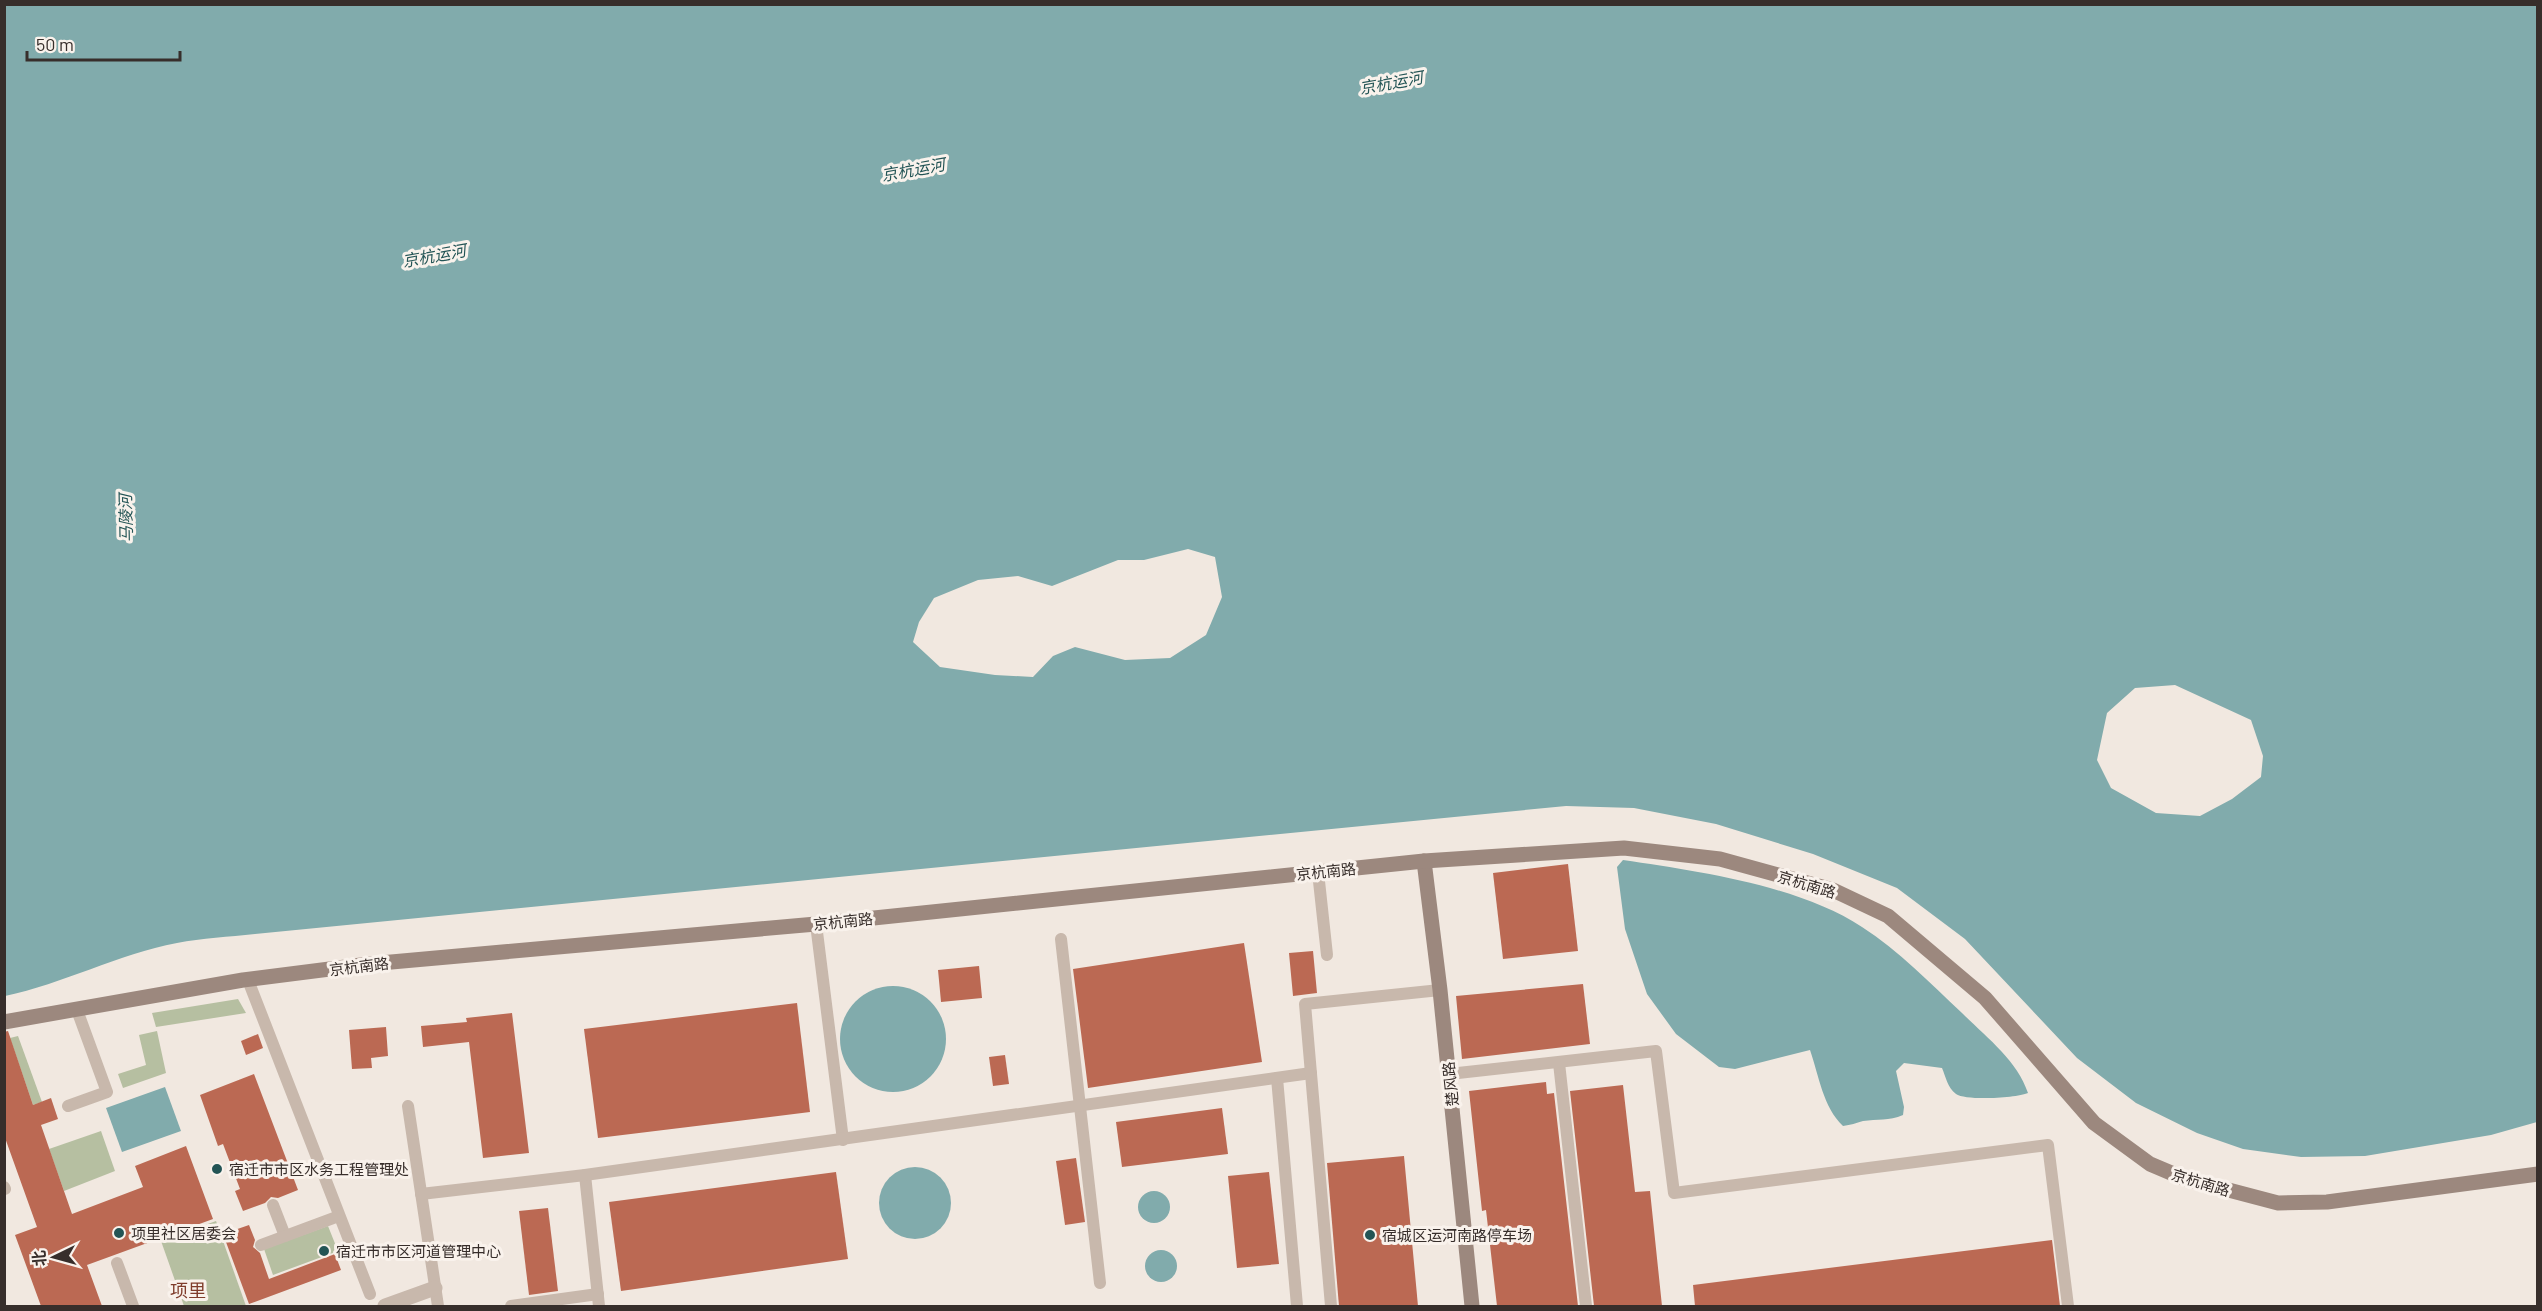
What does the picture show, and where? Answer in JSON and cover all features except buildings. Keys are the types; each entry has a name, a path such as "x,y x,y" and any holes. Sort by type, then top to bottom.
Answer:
{"street":[{"name":"京杭南路","path":"4,1022 248,980 369,964 816,924 1424,861 1624,848 1720,859 1833,890 1888,916 1985,998 2094,1123 2150,1164 2183,1178 2278,1203 2327,1202 2538,1174"},
{"name":"楚风路","path":"1424,861 1440,990 1472,1306"},
{"path":"385,1306 435,1288"}],"lane":[{"path":"1318,872 1326,956"},
{"path":"816,924 843,1140"},
{"path":"1060,939 1100,1283"},
{"path":"248,980 370,1294"},
{"path":"1331,1306 1305,1004 1440,990"},
{"path":"68,1106 107,1092 77,1010"},
{"path":"1449,1074 1656,1051 1674,1193 2048,1144 2068,1306"},
{"path":"1559,1063 1586,1306"},
{"path":"421,1194 585,1175 843,1140 1311,1073"},
{"path":"1277,1078 1297,1306"},
{"path":"408,1106 438,1306"},
{"path":"511,1306 599,1300 585,1175"},
{"path":"273,1205 285,1236"},
{"path":"261,1245 339,1216"},
{"path":"117,1263 133,1306"}],"green space":[{"path":"238,999 246,1013 156,1027 152,1013"},
{"path":"157,1031 166,1073 123,1088 118,1074 146,1065 139,1035"},
{"path":"18,1036 42,1102 33,1105 10,1038"},
{"path":"101,1131 115,1171 64,1191 49,1149"},
{"path":"216,1221 246,1306 184,1306 161,1241"},
{"path":"328,1226 338,1251 273,1275 264,1249"}],"water":[{"path":"5,4 2537,5 2537,1122 2491,1135 2365,1156 2301,1157 2243,1149 2197,1133 2136,1103 2077,1058 1965,939 1897,888 1813,854 1716,824 1634,808 1566,806 206,939 177,943 133,954 27,991 5,996","holes":["1188,549 1215,557 1222,597 1206,635 1170,658 1125,660 1075,647 1053,656 1033,677 995,675 940,667 913,642 919,622 934,598 978,580 1018,576 1052,586 1118,560 1144,560","2175,685 2251,720 2263,756 2261,777 2232,799 2200,816 2156,813 2111,788 2097,760 2107,713 2135,688"]},
{"path":"1623,860 1714,875 1778,890 1808,900 1862,927 1889,946 1991,1040 2016,1070 2028,1093 1991,1098 1961,1096 1951,1088 1942,1068 1904,1063 1896,1071 1904,1107 1903,1115 1843,1126 1826,1100 1810,1050 1735,1069 1719,1067 1676,1034 1647,994 1625,929 1617,867"},
{"path":"893,986 913,990 931,1001 942,1019 946,1039 942,1059 931,1077 913,1088 893,1092 873,1088 855,1077 844,1059 840,1039 844,1019 855,1001 873,990"},
{"path":"165,1087 181,1131 122,1152 106,1108"},
{"path":"922,1167 941,1177 949,1189 951,1203 949,1217 941,1229 929,1237 908,1239 889,1229 881,1217 879,1196 889,1177 901,1169"},
{"path":"1154,1191 1165,1196 1170,1207 1165,1218 1154,1223 1143,1218 1138,1207 1143,1196"},
{"path":"1161,1250 1172,1255 1177,1266 1172,1277 1161,1282 1150,1277 1145,1266 1150,1255"}],"place":[{"name":"宿迁市市区水务工程管理处","path":"217,1169"},
{"name":"项里社区居委会","path":"119,1233"},
{"name":"宿城区运河南路停车场","path":"1370,1235"},
{"name":"宿迁市市区河道管理中心","path":"324,1251"}],"district":[{"name":"项里","path":"188,1290"}],"water label":[{"name":"京杭运河","path":"1391,82"},
{"name":"京杭运河","path":"913,169"},
{"name":"京杭运河","path":"434,255"},
{"name":"马陵河","path":"125,518"}]}
